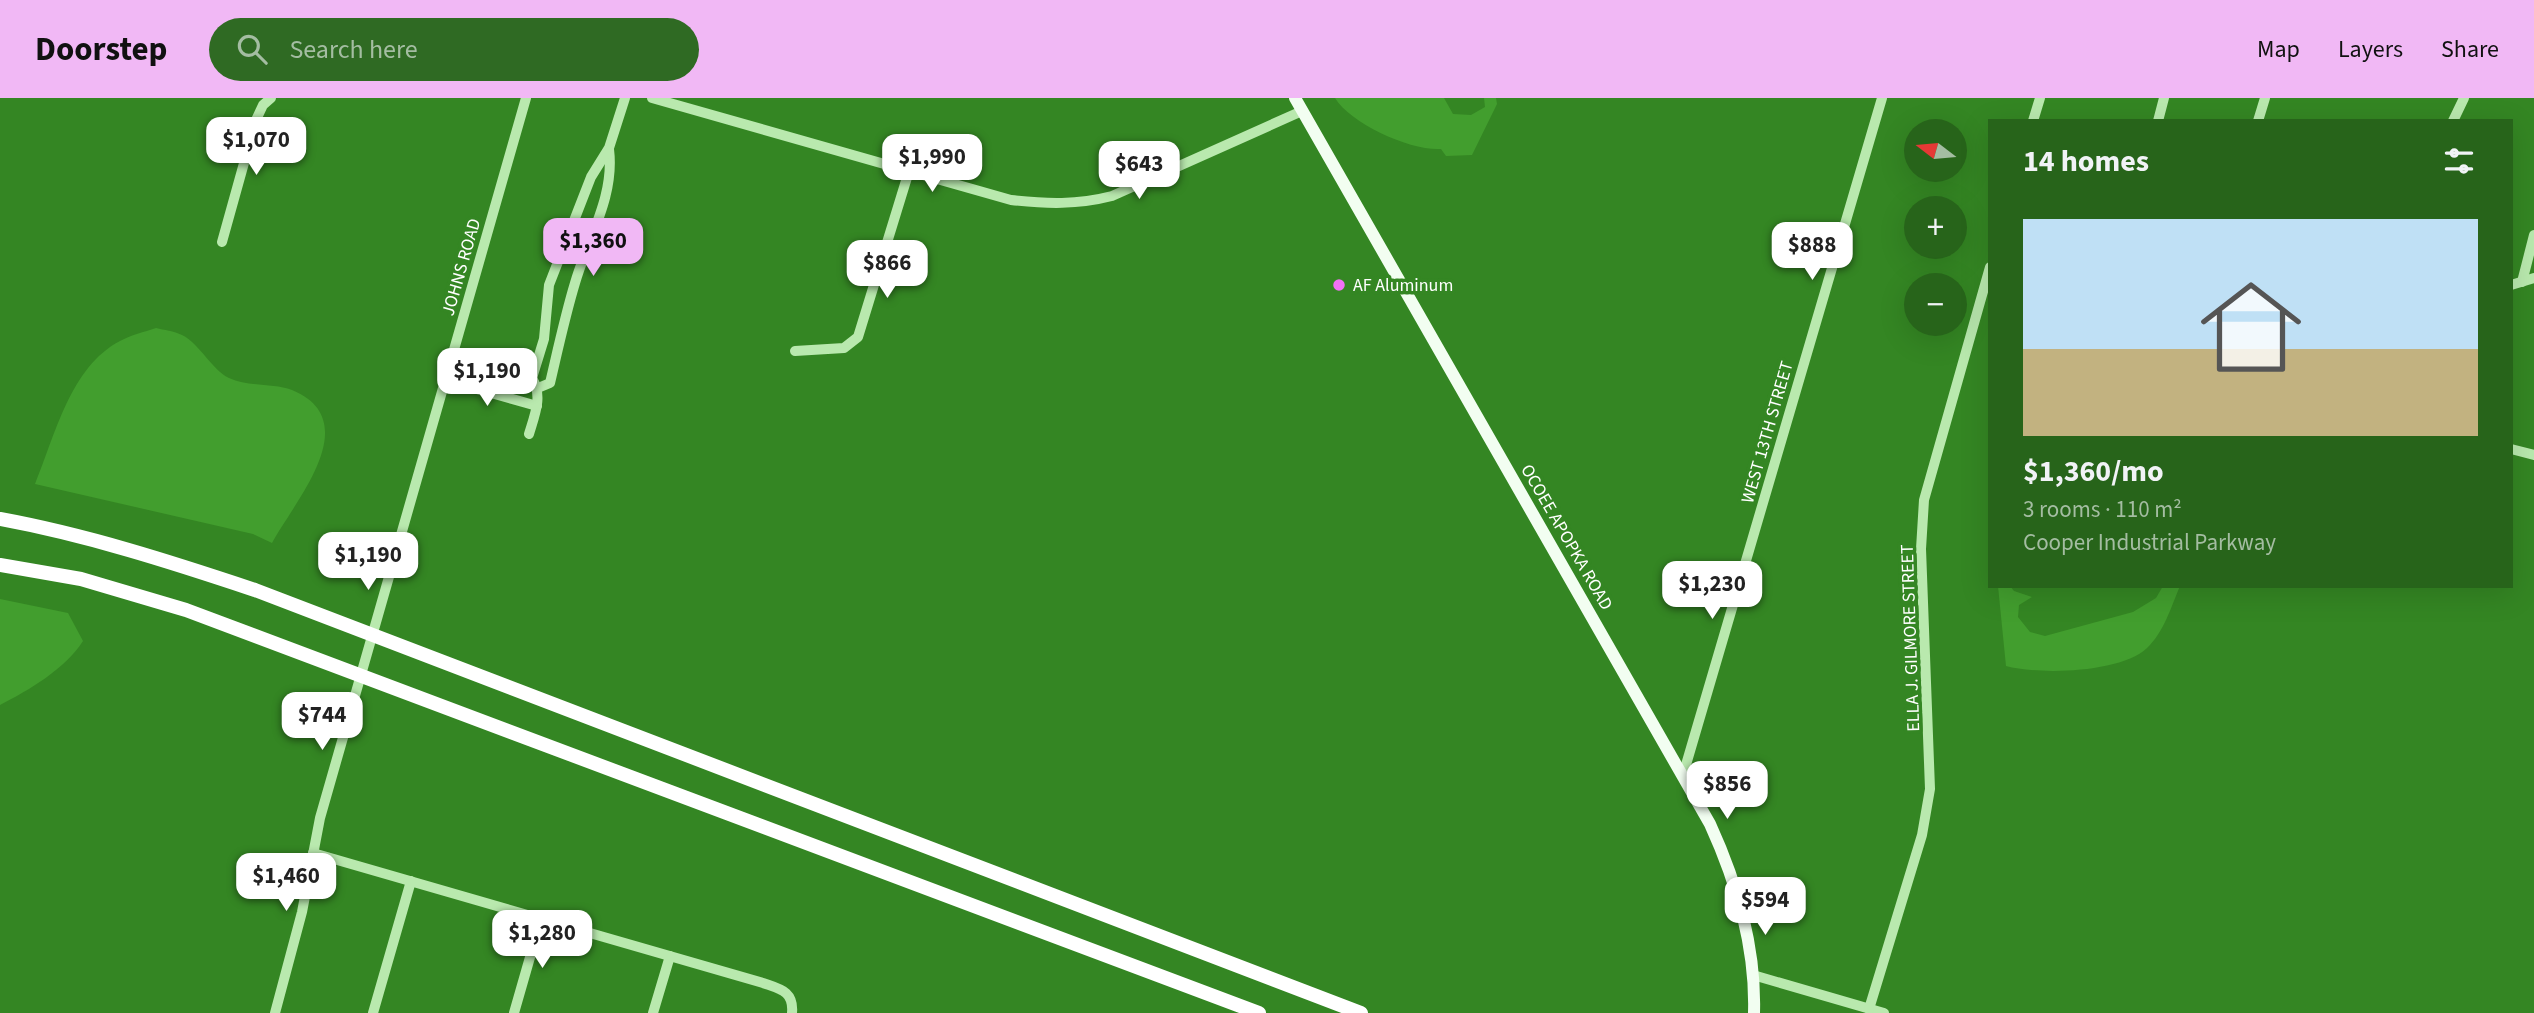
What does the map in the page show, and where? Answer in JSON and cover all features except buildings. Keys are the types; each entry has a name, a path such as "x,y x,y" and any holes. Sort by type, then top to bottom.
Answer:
{"highway":[{"path":"0,519 47,527 150,554 256,590 1361,1013"},
{"path":"0,565 81,579 186,610 1259,1013"}],"main road":[{"name":"OCOEE APOPKA ROAD","path":"1295,98 1683,775 1727,861 1741,906 1753,975 1754,1013"}],"street":[{"path":"222,243 256,120 263,104 271,98"},
{"name":"JOHNS ROAD","path":"275,1013 354,694 526,98"},
{"path":"529,434 537,406 538,388 532,378 544,339 549,285 592,177 609,148 625,98"},
{"path":"652,98 1011,200 1082,204 1112,196 1302,111"},
{"name":"WEST 13TH STREET","path":"1683,775 1882,98"},
{"path":"2034,119 2040,98"},
{"path":"2159,119 2164,98"},
{"path":"2259,119 2265,98"},
{"path":"2454,119 2465,98"},
{"path":"538,388 550,383 576,281 594,236 612,173 609,148"},
{"path":"796,351 844,348 858,337 909,171"},
{"path":"2516,284 2534,235"},
{"name":"ELLA J. GILMORE STREET","path":"1869,1009 1922,835 1930,789 1921,549 1924,500 1988,274"},
{"path":"2516,284 2534,278"},
{"path":"445,380 537,406"},
{"path":"2513,450 2534,455"},
{"path":"313,853 786,992 791,998 792,1013"},
{"path":"373,1013 411,881"},
{"path":"514,1013 541,919"},
{"path":"653,1013 670,956"},
{"path":"1753,975 1884,1013"}],"green space":[{"path":"1335,98 1444,98 1453,114 1471,115 1485,107 1484,98 1496,98 1497,104 1472,155 1446,156 1441,149 1414,146 1383,134 1354,117"},
{"path":"156,328 176,332 188,339 229,378 244,383 292,390 314,404 324,421 324,441 318,463 308,485 272,543 253,534 35,484 66,404 88,368 120,341"},
{"path":"1998,588 2012,588 2032,597 2019,605 2018,617 2030,632 2045,636 2133,612 2156,598 2162,588 2179,588 2163,627 2153,642 2135,656 2119,663 2079,670 2038,670 2006,666"},
{"path":"0,599 68,613 83,641 56,670 0,705"}],"place":[{"name":"AF Aluminum","path":"1339,285"}]}
